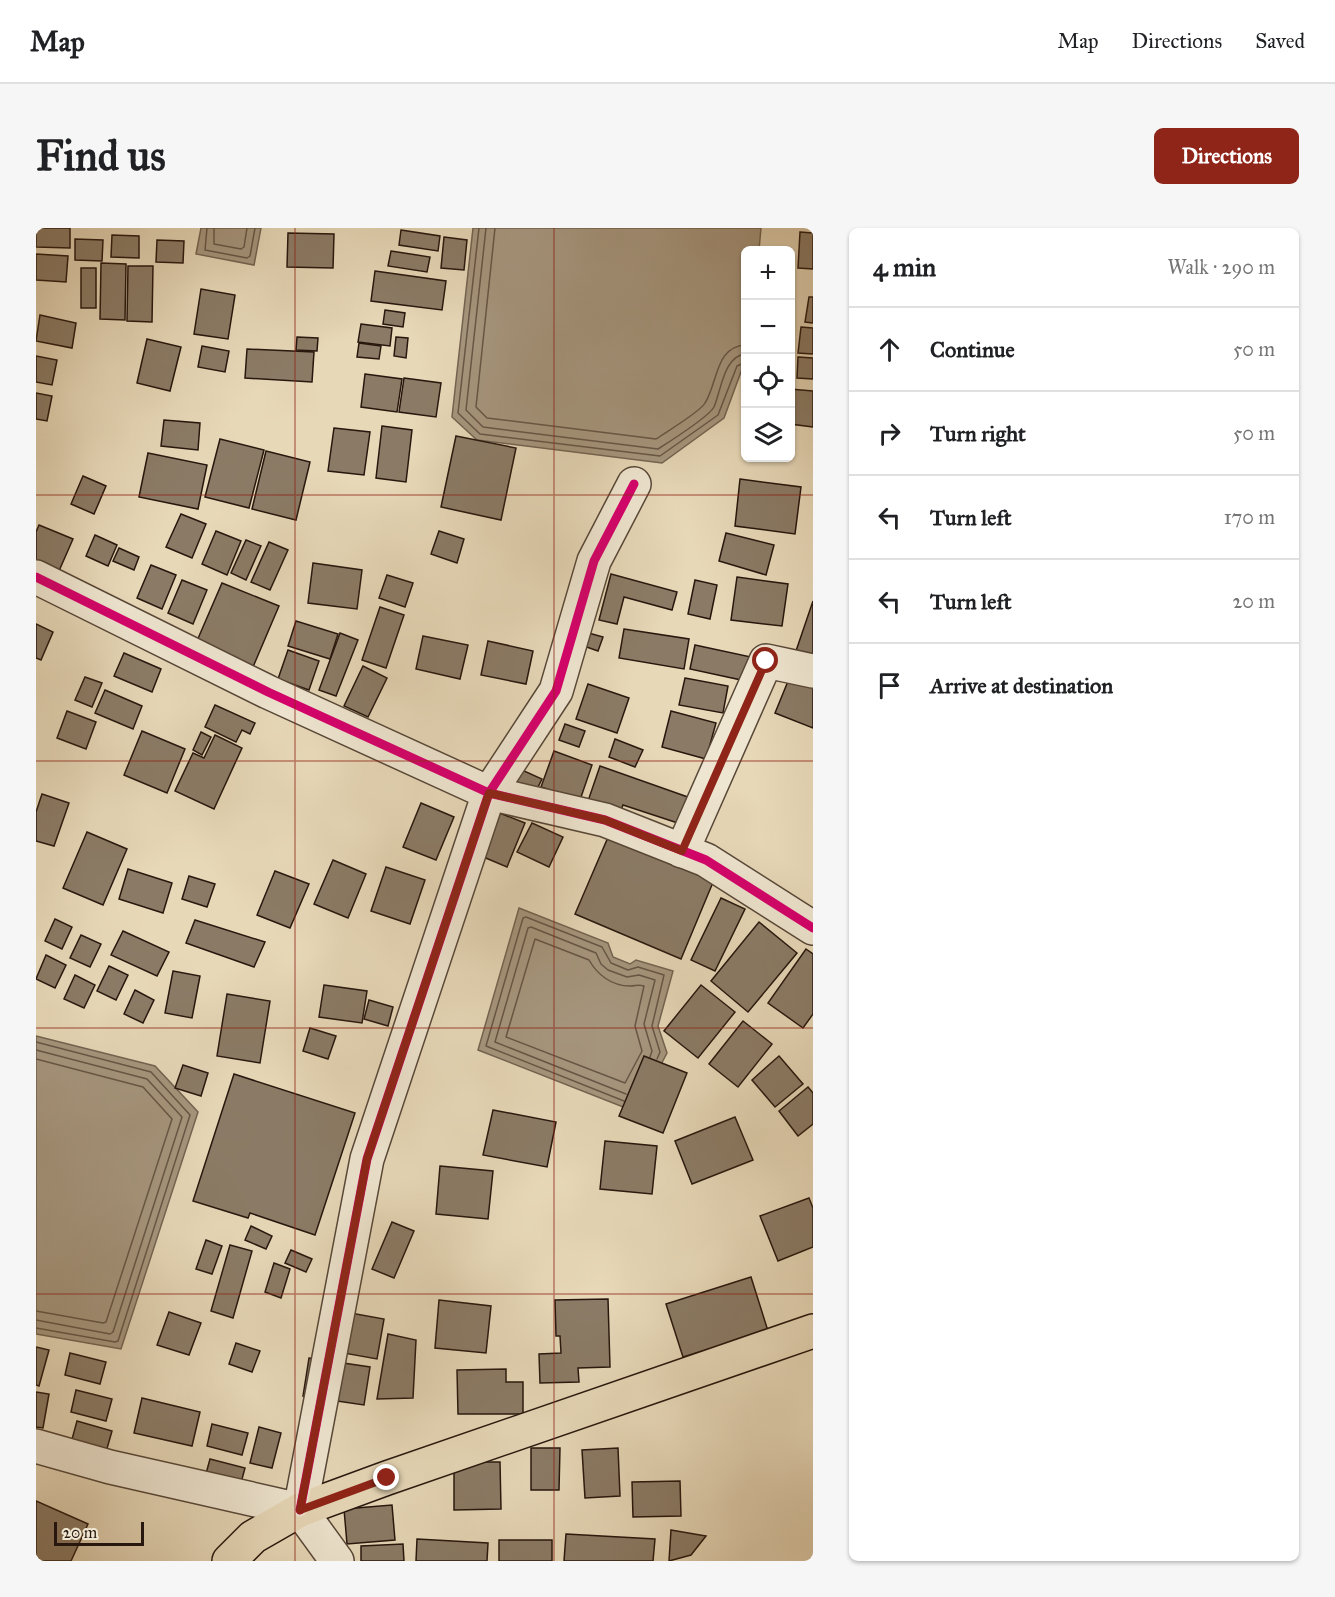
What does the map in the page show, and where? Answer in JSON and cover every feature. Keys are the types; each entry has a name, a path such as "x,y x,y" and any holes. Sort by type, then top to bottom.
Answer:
{"main road":[{"path":"229,1561 253,1538 300,1510 813,1331"}],"street":[{"path":"300,1510 367,1159 489,793 556,691 594,561 634,484"},
{"path":"36,577 268,692 489,793 605,820 706,860 813,928"},
{"path":"682,851 766,661 813,671"},
{"path":"36,1446 110,1467 300,1510 337,1561"}],"water":[{"path":"201,228 261,228 254,265 196,254"},
{"path":"473,228 761,228 759,246 741,246 741,372 724,418 662,463 477,440 452,417"},
{"path":"519,908 608,943 613,957 630,964 636,960 673,971 658,1026 667,1053 636,1112 478,1050"},
{"path":"36,1036 155,1066 198,1112 121,1349 36,1334"}],"building":[{"path":"36,228 70,228 70,248 36,247"},
{"path":"401,230 440,236 438,251 399,245"},
{"path":"800,232 813,233 813,269 798,268"},
{"path":"288,233 334,234 333,268 287,267"},
{"path":"112,235 139,236 139,258 111,257"},
{"path":"444,237 467,240 464,270 441,268"},
{"path":"75,239 103,240 102,261 75,260"},
{"path":"157,240 184,241 183,263 156,262"},
{"path":"391,251 430,257 427,272 388,266"},
{"path":"36,254 68,256 66,282 36,280"},
{"path":"101,263 126,264 125,320 100,319"},
{"path":"128,266 153,266 152,322 127,321"},
{"path":"81,268 96,268 96,308 81,308"},
{"path":"375,271 446,281 442,310 371,301"},
{"path":"201,289 235,295 228,339 194,334"},
{"path":"809,297 813,297 813,323 805,322"},
{"path":"385,310 405,313 403,327 383,324"},
{"path":"40,315 76,323 72,348 36,341"},
{"path":"361,324 392,328 390,346 358,342"},
{"path":"801,327 813,328 813,354 798,353"},
{"path":"297,337 318,338 317,351 296,350"},
{"path":"396,337 408,338 406,358 394,356"},
{"path":"147,339 181,347 170,391 137,383"},
{"path":"359,343 381,346 379,359 357,357"},
{"path":"202,346 229,351 225,372 198,367"},
{"path":"247,349 314,352 312,382 245,378"},
{"path":"36,356 57,360 52,385 36,382"},
{"path":"798,357 813,358 813,379 797,378"},
{"path":"365,374 402,379 397,412 361,407"},
{"path":"404,378 441,383 436,417 399,412"},
{"path":"795,389 813,391 813,427 795,425"},
{"path":"36,393 52,396 47,421 36,419"},
{"path":"164,420 200,423 198,450 161,446"},
{"path":"382,426 412,430 406,482 376,478"},
{"path":"334,428 370,432 364,475 328,471"},
{"path":"456,436 516,448 501,520 441,507"},
{"path":"220,439 264,450 249,508 205,497"},
{"path":"266,451 310,462 296,520 252,509"},
{"path":"148,453 207,465 198,509 139,497"},
{"path":"83,476 106,486 94,514 71,504"},
{"path":"740,479 801,487 795,534 735,526"},
{"path":"181,514 206,524 192,558 166,547"},
{"path":"39,525 73,539 55,580 36,572 36,532"},
{"path":"216,531 241,541 227,575 202,564"},
{"path":"439,531 464,539 457,563 431,554"},
{"path":"726,533 774,545 766,575 719,561"},
{"path":"95,535 117,545 108,566 86,556"},
{"path":"246,540 261,546 246,580 231,573"},
{"path":"269,542 288,550 270,590 251,582"},
{"path":"119,548 139,557 134,570 113,561"},
{"path":"313,563 362,570 357,609 308,603"},
{"path":"151,565 176,575 162,609 137,598"},
{"path":"611,574 677,592 672,610 624,597 617,624 599,620"},
{"path":"387,575 413,583 405,607 379,598"},
{"path":"737,577 788,584 782,626 731,620"},
{"path":"182,580 207,590 193,624 168,613"},
{"path":"695,580 717,585 710,619 688,614"},
{"path":"222,583 279,606 250,674 193,650"},
{"path":"813,601 813,656 796,651"},
{"path":"380,607 404,615 386,668 362,660"},
{"path":"296,621 338,634 330,659 288,646"},
{"path":"36,624 53,632 41,660 36,658"},
{"path":"624,629 689,639 684,669 619,658"},
{"path":"585,632 603,637 598,651 581,645"},
{"path":"340,633 358,640 336,696 319,690"},
{"path":"423,636 468,645 460,679 416,669"},
{"path":"488,641 533,651 526,684 481,675"},
{"path":"695,645 751,657 746,681 690,669"},
{"path":"288,650 319,661 309,690 278,679"},
{"path":"124,653 161,669 152,692 114,676"},
{"path":"363,666 387,678 368,717 344,706"},
{"path":"793,669 813,677 813,728 775,713"},
{"path":"85,677 102,683 92,707 75,700"},
{"path":"685,678 728,686 723,713 679,705"},
{"path":"588,684 629,698 617,733 576,719"},
{"path":"105,690 142,706 133,729 95,713"},
{"path":"215,705 255,723 250,734 242,730 236,742 205,727"},
{"path":"67,711 96,722 86,749 57,738"},
{"path":"671,711 716,723 706,759 662,747"},
{"path":"565,724 585,731 579,747 559,740"},
{"path":"142,731 185,749 167,793 124,775"},
{"path":"201,732 211,737 202,755 193,750"},
{"path":"215,735 242,748 214,809 175,791 193,753 204,758"},
{"path":"615,739 643,750 635,767 609,757"},
{"path":"554,751 592,765 580,800 541,787"},
{"path":"513,766 542,779 533,797 504,783"},
{"path":"600,766 702,802 693,828 623,805 619,815 587,804"},
{"path":"42,794 69,803 54,846 36,841 36,812"},
{"path":"421,803 454,817 436,860 403,847"},
{"path":"492,810 525,823 507,867 474,853"},
{"path":"532,823 563,837 549,867 517,852"},
{"path":"87,832 127,849 103,905 63,888"},
{"path":"609,835 714,880 681,959 575,914"},
{"path":"333,860 366,874 348,918 314,904"},
{"path":"386,867 425,880 410,924 371,911"},
{"path":"128,869 172,883 163,913 119,899"},
{"path":"275,871 309,884 290,928 257,915"},
{"path":"189,876 215,884 207,907 182,899"},
{"path":"721,898 745,909 715,971 691,960"},
{"path":"55,919 72,927 62,949 45,941"},
{"path":"195,920 265,942 254,967 186,943"},
{"path":"759,922 797,953 748,1012 711,981"},
{"path":"123,931 169,952 157,976 111,955"},
{"path":"81,935 101,944 90,967 70,958"},
{"path":"806,949 813,954 813,1014 803,1028 768,1003"},
{"path":"46,955 66,965 55,988 36,979"},
{"path":"109,966 128,975 116,1000 97,991"},
{"path":"173,971 200,976 192,1018 165,1013"},
{"path":"75,975 95,985 84,1008 64,999"},
{"path":"324,985 367,991 362,1023 319,1017"},
{"path":"701,985 735,1012 698,1058 664,1031"},
{"path":"135,990 154,1000 143,1023 124,1014"},
{"path":"227,994 270,1001 260,1063 217,1056"},
{"path":"369,1000 393,1007 388,1026 364,1019"},
{"path":"743,1021 772,1044 738,1087 709,1064"},
{"path":"310,1028 336,1036 328,1059 303,1051"},
{"path":"644,1056 687,1073 663,1133 619,1116"},
{"path":"779,1056 803,1084 775,1107 752,1080"},
{"path":"183,1065 208,1073 201,1096 175,1088"},
{"path":"234,1074 355,1113 315,1235 250,1213 248,1218 193,1201"},
{"path":"808,1087 813,1093 813,1124 798,1136 779,1111"},
{"path":"493,1110 556,1122 547,1167 483,1155"},
{"path":"735,1117 753,1160 692,1184 675,1141"},
{"path":"605,1141 657,1146 652,1194 600,1189"},
{"path":"440,1166 493,1171 488,1219 436,1214"},
{"path":"809,1198 813,1208 813,1247 778,1261 760,1216"},
{"path":"392,1222 414,1231 394,1278 372,1269"},
{"path":"251,1226 272,1236 266,1249 245,1240"},
{"path":"206,1240 222,1246 212,1274 196,1269"},
{"path":"230,1245 252,1251 233,1318 211,1311"},
{"path":"291,1250 312,1259 306,1272 285,1263"},
{"path":"274,1263 290,1269 281,1298 265,1292"},
{"path":"751,1277 768,1331 683,1357 666,1304"},
{"path":"608,1299 610,1367 578,1368 579,1382 540,1383 539,1354 561,1353 560,1336 556,1336 555,1300"},
{"path":"439,1300 491,1306 486,1353 435,1348"},
{"path":"169,1312 201,1323 189,1355 157,1345"},
{"path":"345,1312 384,1319 377,1359 338,1352"},
{"path":"388,1334 416,1340 413,1398 377,1399"},
{"path":"236,1343 260,1351 252,1372 229,1364"},
{"path":"36,1347 49,1350 39,1386 36,1385"},
{"path":"70,1353 106,1362 100,1384 65,1375"},
{"path":"309,1358 370,1367 364,1405 303,1396"},
{"path":"506,1369 506,1382 523,1382 523,1414 458,1414 457,1370"},
{"path":"76,1390 112,1399 106,1421 71,1412"},
{"path":"36,1392 49,1394 43,1428 36,1427"},
{"path":"142,1398 200,1412 192,1446 134,1433"},
{"path":"77,1421 112,1431 106,1452 71,1443"},
{"path":"212,1424 248,1433 242,1455 207,1446"},
{"path":"259,1427 281,1433 272,1468 250,1463"},
{"path":"531,1448 560,1448 559,1490 531,1490"},
{"path":"618,1448 620,1496 585,1498 582,1450"},
{"path":"210,1459 245,1468 239,1490 204,1481"},
{"path":"454,1462 500,1462 501,1509 454,1510"},
{"path":"680,1481 681,1516 633,1517 632,1482"},
{"path":"36,1501 88,1524 71,1561 36,1561"},
{"path":"392,1505 395,1540 347,1544 344,1509"},
{"path":"671,1530 706,1536 691,1555 669,1561"},
{"path":"566,1534 655,1539 653,1561 564,1561"},
{"path":"417,1539 488,1543 487,1561 416,1561"},
{"path":"499,1540 552,1540 552,1561 499,1561"},
{"path":"403,1544 404,1561 361,1561 361,1546"}],"cycle path":[{"path":"300,1510 367,1159 489,793 556,691 594,561 634,484"},
{"path":"36,577 268,692 489,793 605,820 706,860 813,928"}],"route":[{"path":"387,1478 300,1510 367,1159 489,793 605,820 682,851 766,661"}]}
